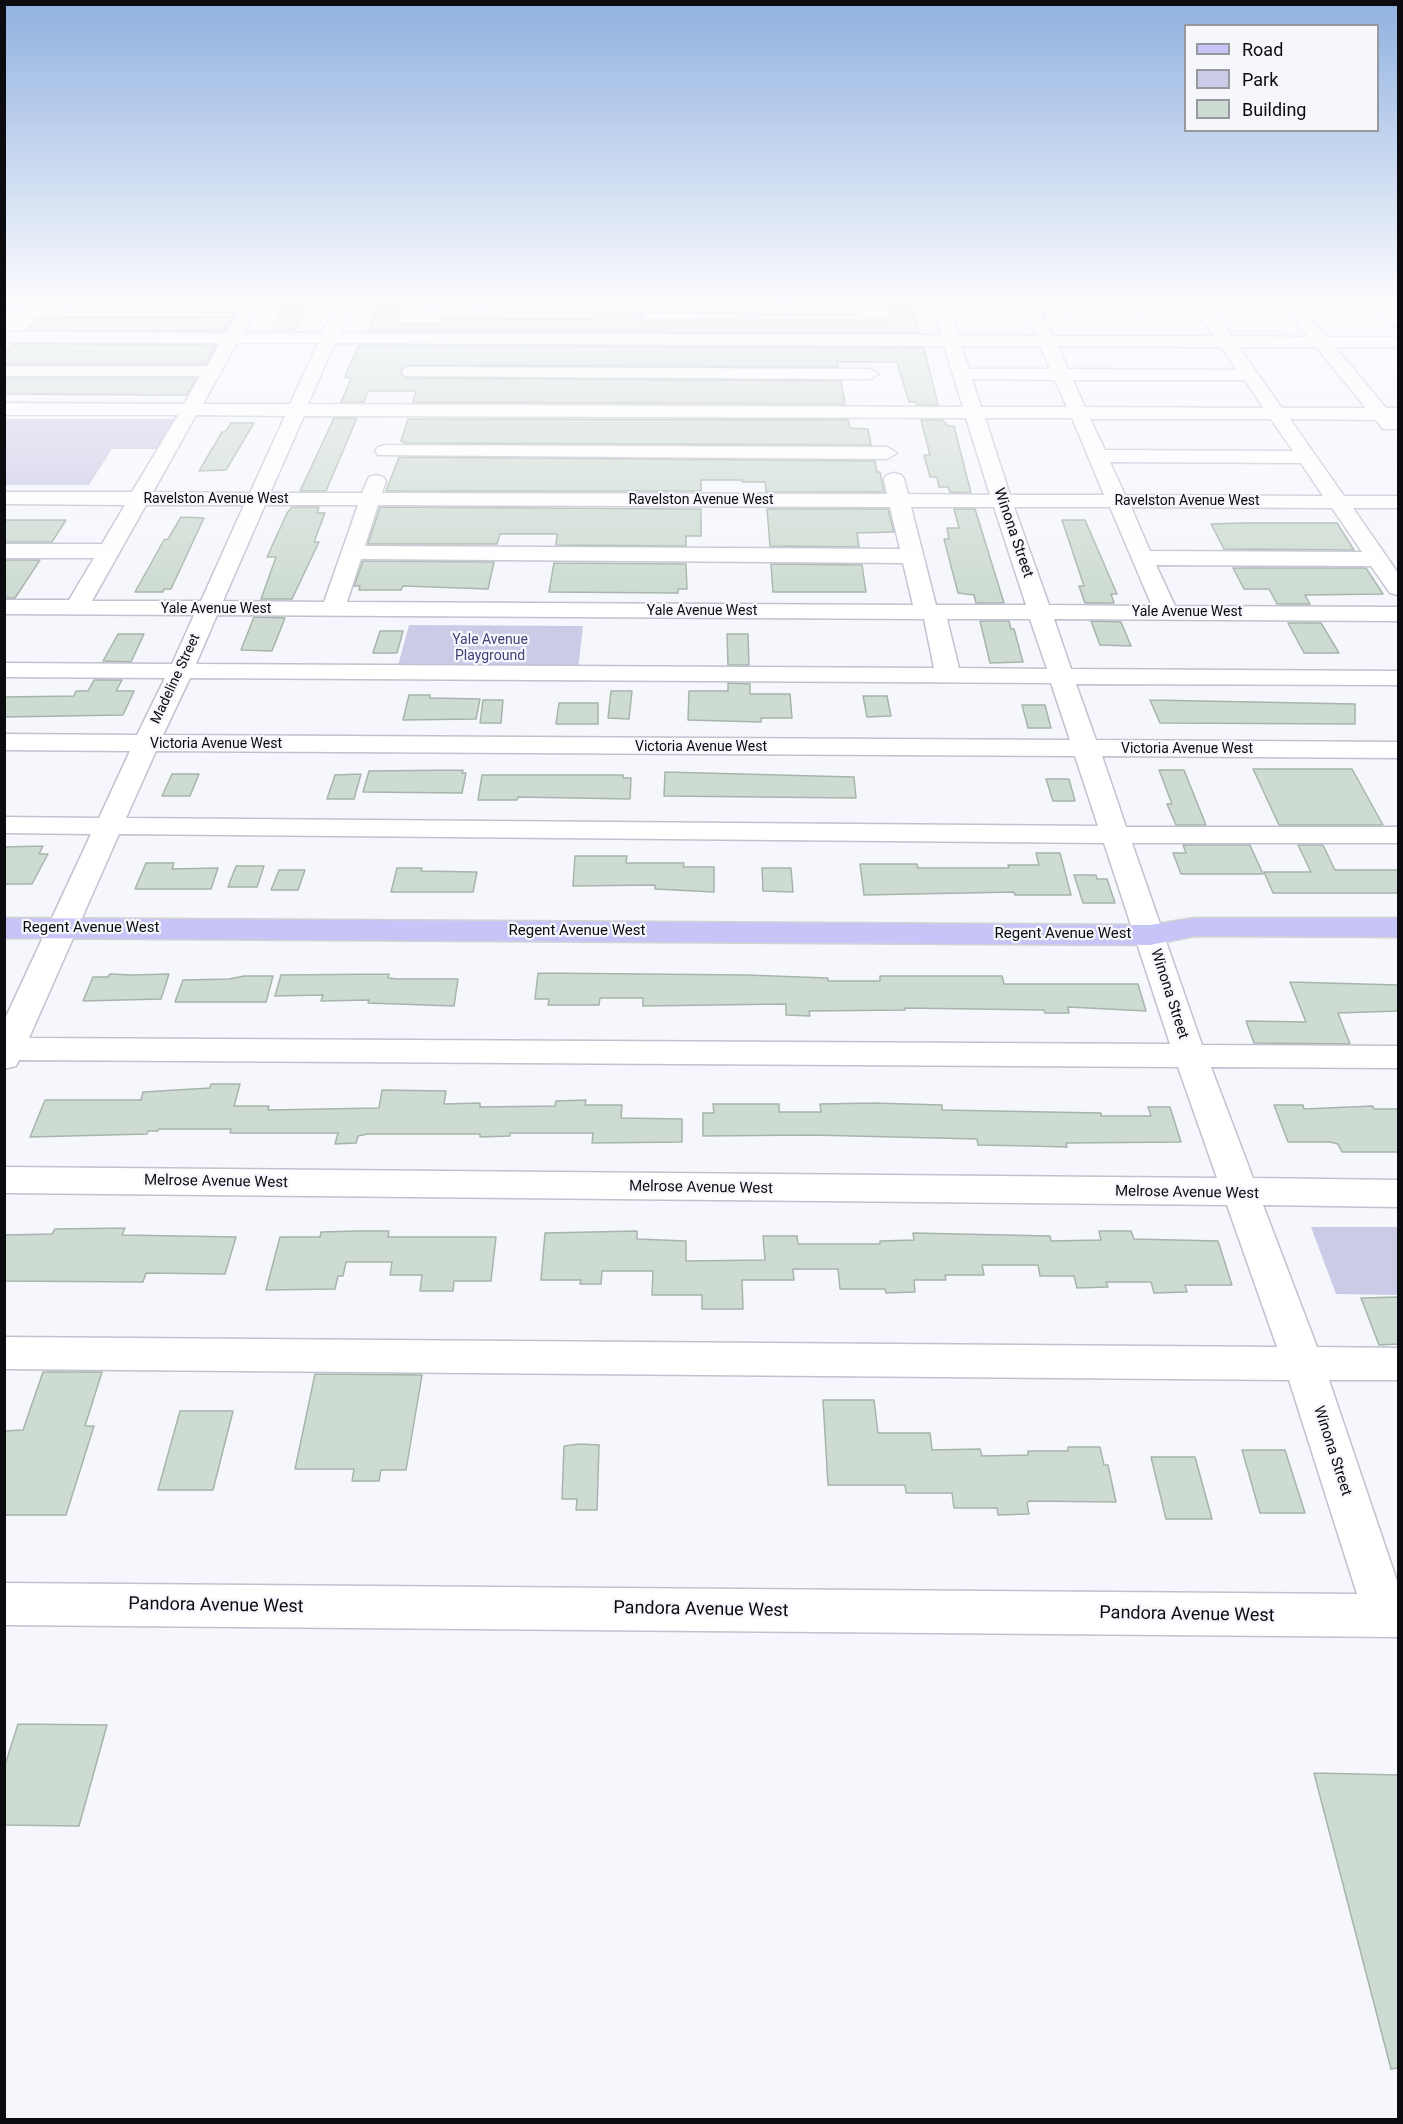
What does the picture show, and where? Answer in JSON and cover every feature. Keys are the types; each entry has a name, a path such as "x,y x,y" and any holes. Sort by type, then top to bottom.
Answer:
{"main road":[{"name":"Regent Avenue West","path":"4,928 1150,935 1195,927 1398,928"},
{"name":"Regent Avenue West","path":"1150,935 1202,947 1398,951"}],"street":[{"path":"76,608 196,398"},
{"name":"Madeline Street","path":"6,1052 181,671 302,398"},
{"path":"333,610 403,398"},
{"path":"876,398 912,556 948,675"},
{"name":"Winona Street","path":"969,398 1002,501 1088,749 1190,1056 1393,1616"},
{"path":"1072,398 1166,612"},
{"path":"1267,398 1398,588"},
{"path":"1375,398 1390,414 1398,436"},
{"path":"4,409 1390,414"},
{"path":"385,451 887,453"},
{"path":"1097,456 1307,457"},
{"name":"Ravelston Avenue West","path":"4,498 1398,502"},
{"path":"4,551 108,552"},
{"path":"353,552 912,556"},
{"path":"1142,558 1378,558"},
{"name":"Yale Avenue West","path":"4,607 1398,614"},
{"path":"4,670 1398,678"},
{"name":"Victoria Avenue West","path":"4,742 1398,750"},
{"path":"4,825 1117,835 1398,835"},
{"path":"6,1052 1398,1057"},
{"name":"Melrose Avenue West","path":"4,1180 1240,1194 1398,1193"},
{"path":"4,1353 1398,1364"},
{"name":"Pandora Avenue West","path":"4,1604 1393,1616"}],"green space":[{"path":"5,419 178,419 162,449 112,449 89,485 5,485"},
{"name":"Yale Avenue Playground","path":"409,625 583,626 578,670 397,669"},
{"path":"1311,1227 1398,1227 1398,1295 1336,1294"}],"building":[{"path":"343,398 365,398 364,402 341,402"},
{"path":"414,398 844,398 845,404 413,402"},
{"path":"908,398 936,398 938,405 917,405 916,402 909,402"},
{"path":"334,418 357,418 326,491 300,491"},
{"path":"408,419 848,420 850,428 868,429 871,445 405,443 401,441"},
{"path":"921,420 942,420 948,426 954,426 971,493 950,492 948,487 939,487 937,477 930,477 924,455 930,455"},
{"path":"231,423 254,423 226,470 199,471 222,432 225,432"},
{"path":"399,457 875,461 884,492 766,492 765,482 742,482 742,480 701,480 701,491 386,491"},
{"path":"292,507 319,507 317,513 325,513 314,542 319,542 292,599 261,599 276,557 267,557"},
{"path":"380,507 701,509 701,536 686,536 686,546 556,545 557,534 500,534 497,544 368,544"},
{"path":"767,509 888,509 894,532 857,533 859,547 770,546"},
{"path":"954,509 975,509 1004,603 976,603 974,595 958,593 944,539 949,539 947,528 959,528"},
{"path":"181,517 204,518 171,589 164,589 163,592 135,592 164,540 168,539"},
{"path":"4,520 66,520 52,542 4,542"},
{"path":"1062,520 1085,520 1117,594 1111,594 1114,603 1085,603 1079,586 1084,586"},
{"path":"1337,523 1354,550 1224,549 1211,524"},
{"path":"4,560 40,560 15,598 4,598"},
{"path":"363,561 494,562 488,589 403,586 401,590 359,590 360,586 354,586"},
{"path":"554,563 686,564 687,589 678,589 678,593 549,592"},
{"path":"771,564 862,565 866,592 773,592"},
{"path":"1233,568 1366,568 1383,594 1305,595 1310,604 1277,604 1269,589 1244,589"},
{"path":"254,617 285,618 272,651 241,650"},
{"path":"980,621 1009,621 1011,629 1014,629 1023,662 990,663"},
{"path":"1091,621 1121,622 1131,646 1100,645"},
{"path":"1288,623 1321,623 1339,653 1304,653"},
{"path":"380,631 403,631 397,653 373,653"},
{"path":"118,634 144,634 131,662 103,661"},
{"path":"727,634 748,634 749,665 728,665"},
{"path":"94,680 122,680 116,691 134,691 123,715 4,717 4,697 74,696 76,691 88,691"},
{"path":"728,683 750,684 750,694 790,694 792,718 761,718 761,722 688,720 689,691 728,691"},
{"path":"611,691 632,691 629,719 608,718"},
{"path":"409,695 430,695 430,698 480,699 476,719 403,720"},
{"path":"863,696 887,696 891,716 867,717"},
{"path":"483,700 503,700 501,723 480,723"},
{"path":"1150,700 1355,704 1355,724 1160,723"},
{"path":"559,703 598,703 598,724 556,724"},
{"path":"1022,705 1045,705 1051,728 1028,728"},
{"path":"1253,769 1352,769 1383,825 1279,825"},
{"path":"463,770 462,773 466,773 462,793 363,792 369,771"},
{"path":"1159,770 1184,770 1206,825 1176,825 1167,804 1172,804"},
{"path":"665,772 854,777 856,798 664,796"},
{"path":"172,774 199,774 190,796 162,796"},
{"path":"361,774 354,799 327,799 335,775"},
{"path":"482,775 623,775 623,778 631,778 630,799 518,797 517,800 478,800"},
{"path":"1046,779 1069,779 1075,801 1053,801"},
{"path":"1183,845 1250,845 1263,874 1181,874 1173,853 1186,853"},
{"path":"1298,845 1323,845 1335,870 1398,870 1398,893 1273,893 1264,872 1311,872"},
{"path":"43,846 39,854 48,854 32,884 4,884 4,847"},
{"path":"1036,853 1060,853 1071,895 1015,895 1014,892 864,895 860,864 917,864 918,868 1009,868 1008,865 1039,865"},
{"path":"575,856 627,856 626,863 684,863 683,867 714,867 714,892 655,889 655,885 573,886"},
{"path":"146,863 174,863 172,869 218,868 211,889 135,889"},
{"path":"236,866 264,866 257,887 228,887"},
{"path":"397,868 477,872 473,892 391,892"},
{"path":"762,868 791,868 793,892 763,891"},
{"path":"279,870 305,870 298,890 271,890"},
{"path":"1074,875 1096,875 1097,879 1107,879 1115,903 1083,903"},
{"path":"538,973 746,975 828,978 828,981 880,981 880,976 1002,976 1004,984 1138,984 1146,1011 1068,1007 1069,1013 1045,1013 1044,1010 904,1008 905,1010 809,1011 810,1016 786,1015 786,1004 643,1006 643,998 600,998 599,1005 548,1005 549,999 535,999"},
{"path":"110,974 169,974 161,999 83,1001 93,977 108,977"},
{"path":"389,974 388,978 398,979 458,979 454,1006 368,1003 369,1000 321,1001 323,995 275,996 281,975"},
{"path":"244,976 273,976 266,1002 175,1002 183,980 229,979"},
{"path":"1290,982 1398,985 1398,1011 1338,1013 1350,1044 1254,1043 1246,1021 1306,1022"},
{"path":"211,1084 240,1084 234,1106 269,1106 268,1110 379,1108 382,1090 446,1091 444,1104 480,1103 480,1107 555,1106 556,1101 586,1100 585,1105 622,1105 621,1118 682,1119 682,1142 592,1143 593,1133 510,1133 510,1136 480,1137 480,1134 368,1134 358,1136 356,1143 335,1144 338,1133 230,1133 231,1129 159,1129 148,1131 147,1134 30,1137 45,1100 141,1100 143,1092 210,1088"},
{"path":"713,1104 779,1104 779,1112 821,1112 820,1104 942,1105 942,1110 1101,1113 1101,1116 1151,1116 1148,1107 1170,1107 1181,1142 1066,1143 1067,1147 978,1145 977,1139 812,1135 703,1136 703,1113 714,1113"},
{"path":"1274,1105 1303,1105 1304,1109 1373,1106 1374,1109 1398,1109 1398,1152 1342,1152 1338,1144 1330,1142 1288,1142"},
{"path":"125,1228 122,1235 236,1237 225,1274 146,1273 143,1282 4,1281 4,1235 52,1234 55,1229"},
{"path":"389,1231 388,1237 496,1237 491,1281 454,1281 453,1291 420,1291 422,1275 390,1275 392,1262 346,1262 343,1276 338,1276 335,1289 266,1290 280,1237 320,1237 321,1232"},
{"path":"637,1231 637,1239 686,1241 686,1261 765,1260 763,1236 797,1236 798,1244 880,1244 880,1241 914,1240 913,1233 1050,1236 1051,1241 1101,1240 1099,1231 1131,1231 1134,1239 1218,1241 1232,1285 1185,1285 1187,1292 1154,1293 1151,1282 1106,1282 1108,1287 1077,1288 1074,1276 1040,1276 1038,1265 982,1265 984,1275 945,1275 946,1280 914,1280 915,1292 886,1293 885,1289 840,1289 838,1269 793,1269 794,1280 742,1280 743,1309 702,1309 702,1295 652,1295 653,1271 602,1271 601,1284 580,1284 581,1280 541,1280 545,1233"},
{"path":"1398,1297 1398,1344 1379,1345 1361,1298"},
{"path":"43,1372 102,1372 85,1426 94,1426 66,1515 4,1515 4,1431 23,1430"},
{"path":"315,1374 422,1375 406,1470 381,1470 379,1481 352,1481 354,1469 295,1469"},
{"path":"823,1400 874,1400 878,1433 930,1433 932,1450 980,1449 982,1456 1028,1455 1028,1451 1068,1451 1068,1447 1100,1447 1104,1465 1108,1465 1116,1502 1029,1501 1027,1503 1029,1514 998,1515 997,1508 954,1508 952,1493 906,1493 905,1485 828,1485"},
{"path":"180,1411 233,1411 213,1490 158,1490"},
{"path":"599,1445 597,1510 576,1510 577,1499 562,1499 564,1446"},
{"path":"1242,1450 1285,1450 1305,1513 1260,1513"},
{"path":"1151,1457 1195,1457 1212,1519 1166,1519"},
{"path":"18,1724 107,1725 79,1826 4,1825 4,1768"},
{"path":"1314,1773 1398,1775 1398,2068 1391,2069"}]}
